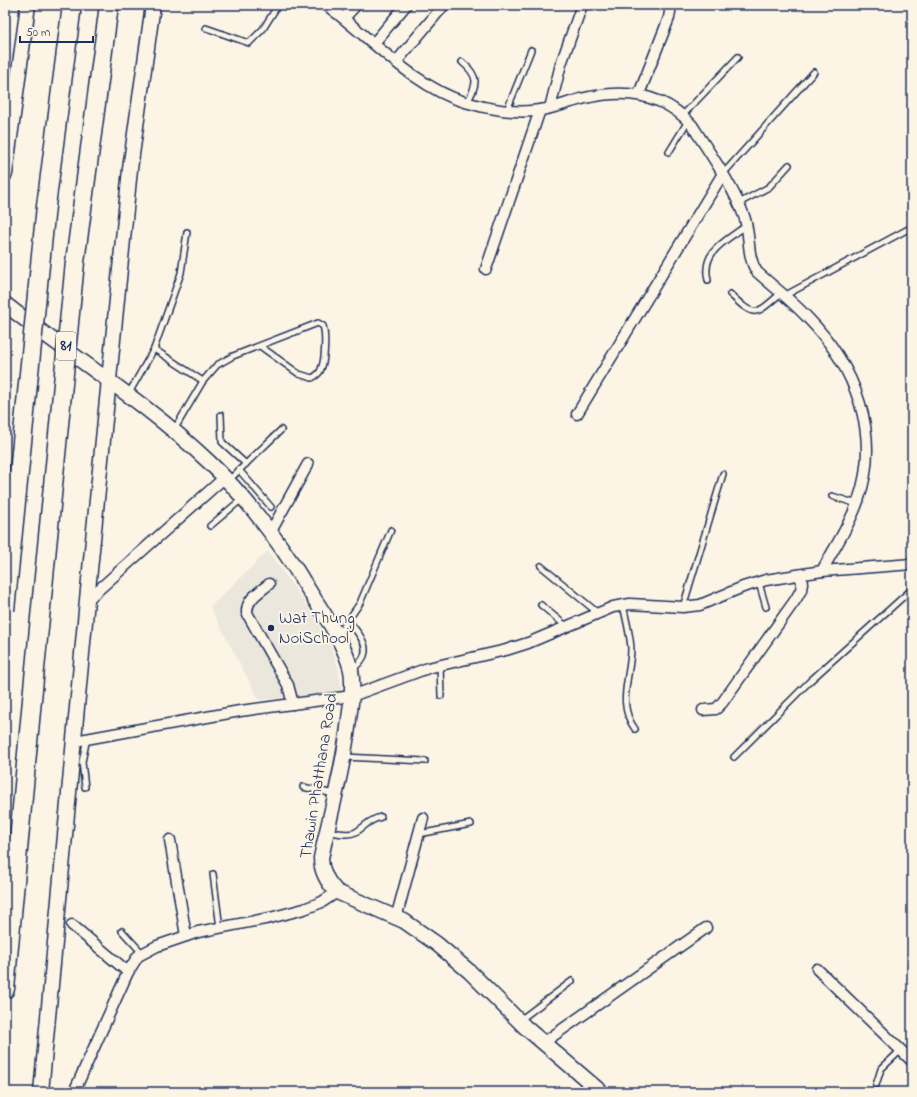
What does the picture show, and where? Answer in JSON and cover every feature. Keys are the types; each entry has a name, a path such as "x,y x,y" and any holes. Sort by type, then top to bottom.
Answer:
{"highway":[{"name":"81","path":"5,610 46,206 72,5"},
{"name":"81","path":"5,989 75,262 109,5"}],"main road":[{"path":"5,174 28,5"},
{"path":"41,1092 81,739 87,600 130,169 153,5"},
{"name":"Thawin Phatthana Road","path":"5,304 174,431 209,462 243,498 270,533 302,579 338,636 351,670 352,696 344,757 327,831 321,866 329,883 337,892"},
{"path":"337,892 404,921 437,944 470,972 543,1043 601,1092"}],"street":[{"path":"326,5 418,78 442,94 467,103 508,110 545,109 601,95 620,93 639,94 660,100 685,118 739,203 747,225 753,266 757,272 809,318 848,372 857,391 864,414 867,440 863,483 857,504 822,571"},
{"path":"344,18 356,5"},
{"path":"374,42 406,5"},
{"path":"397,61 444,5"},
{"path":"486,269 582,5"},
{"path":"639,94 669,18 672,5"},
{"path":"577,414 722,175"},
{"path":"270,533 308,464"},
{"path":"87,600 226,480"},
{"path":"81,739 240,710 352,696 440,664 506,650 528,643 598,613 623,605 642,604 683,607 700,605 711,602 743,587 800,575 822,571 912,564"},
{"path":"703,710 716,709 722,703 801,590 802,583 800,575"},
{"path":"269,584 249,601 246,607 247,613 288,685 292,704"},
{"path":"396,918 423,818"},
{"path":"170,840 186,936"},
{"path":"74,1092 128,972 138,956 156,946 186,936 304,909 322,902 337,892"},
{"path":"72,925 128,972"},
{"path":"543,1043 706,928"},
{"path":"817,969 912,1061"}],"lane":[{"path":"206,28 249,43 263,29 278,5"},
{"path":"508,110 531,50"},
{"path":"669,152 685,118 738,57"},
{"path":"462,62 472,70 476,81 467,103"},
{"path":"722,175 814,72"},
{"path":"739,203 769,187 789,165"},
{"path":"708,280 706,270 709,257 720,246 747,225"},
{"path":"730,294 747,310 752,312 765,308 783,294 912,227"},
{"path":"127,396 154,349 181,273 188,232"},
{"path":"174,431 203,380 217,365 233,356 318,323 323,326 325,333 322,369 312,378 299,374 260,346"},
{"path":"154,349 203,380"},
{"path":"220,415 222,442 246,464"},
{"path":"226,480 246,464 281,430"},
{"path":"239,470 271,507"},
{"path":"683,607 723,474"},
{"path":"832,496 857,504"},
{"path":"210,526 243,498"},
{"path":"338,636 360,603 392,530"},
{"path":"541,566 598,613"},
{"path":"759,583 766,608"},
{"path":"734,757 810,681 912,589"},
{"path":"541,604 566,626"},
{"path":"623,605 631,648 624,694 626,714 635,729"},
{"path":"349,621 364,641 366,649 364,659 351,670"},
{"path":"440,664 441,696"},
{"path":"81,739 85,787"},
{"path":"344,757 425,761"},
{"path":"303,787 335,794"},
{"path":"327,831 344,834 356,832 371,820 381,817"},
{"path":"419,834 471,824"},
{"path":"213,874 220,928"},
{"path":"122,931 143,954"},
{"path":"520,1021 572,981"},
{"path":"876,1085 881,1069 901,1050"}],"shaded area":[{"name":"Wat Thung NoiSchool","path":"268,551 312,613 330,644 338,668 342,694 259,700 210,607"}],"place":[{"name":"Wat Thung NoiSchool","path":"271,628"}]}
